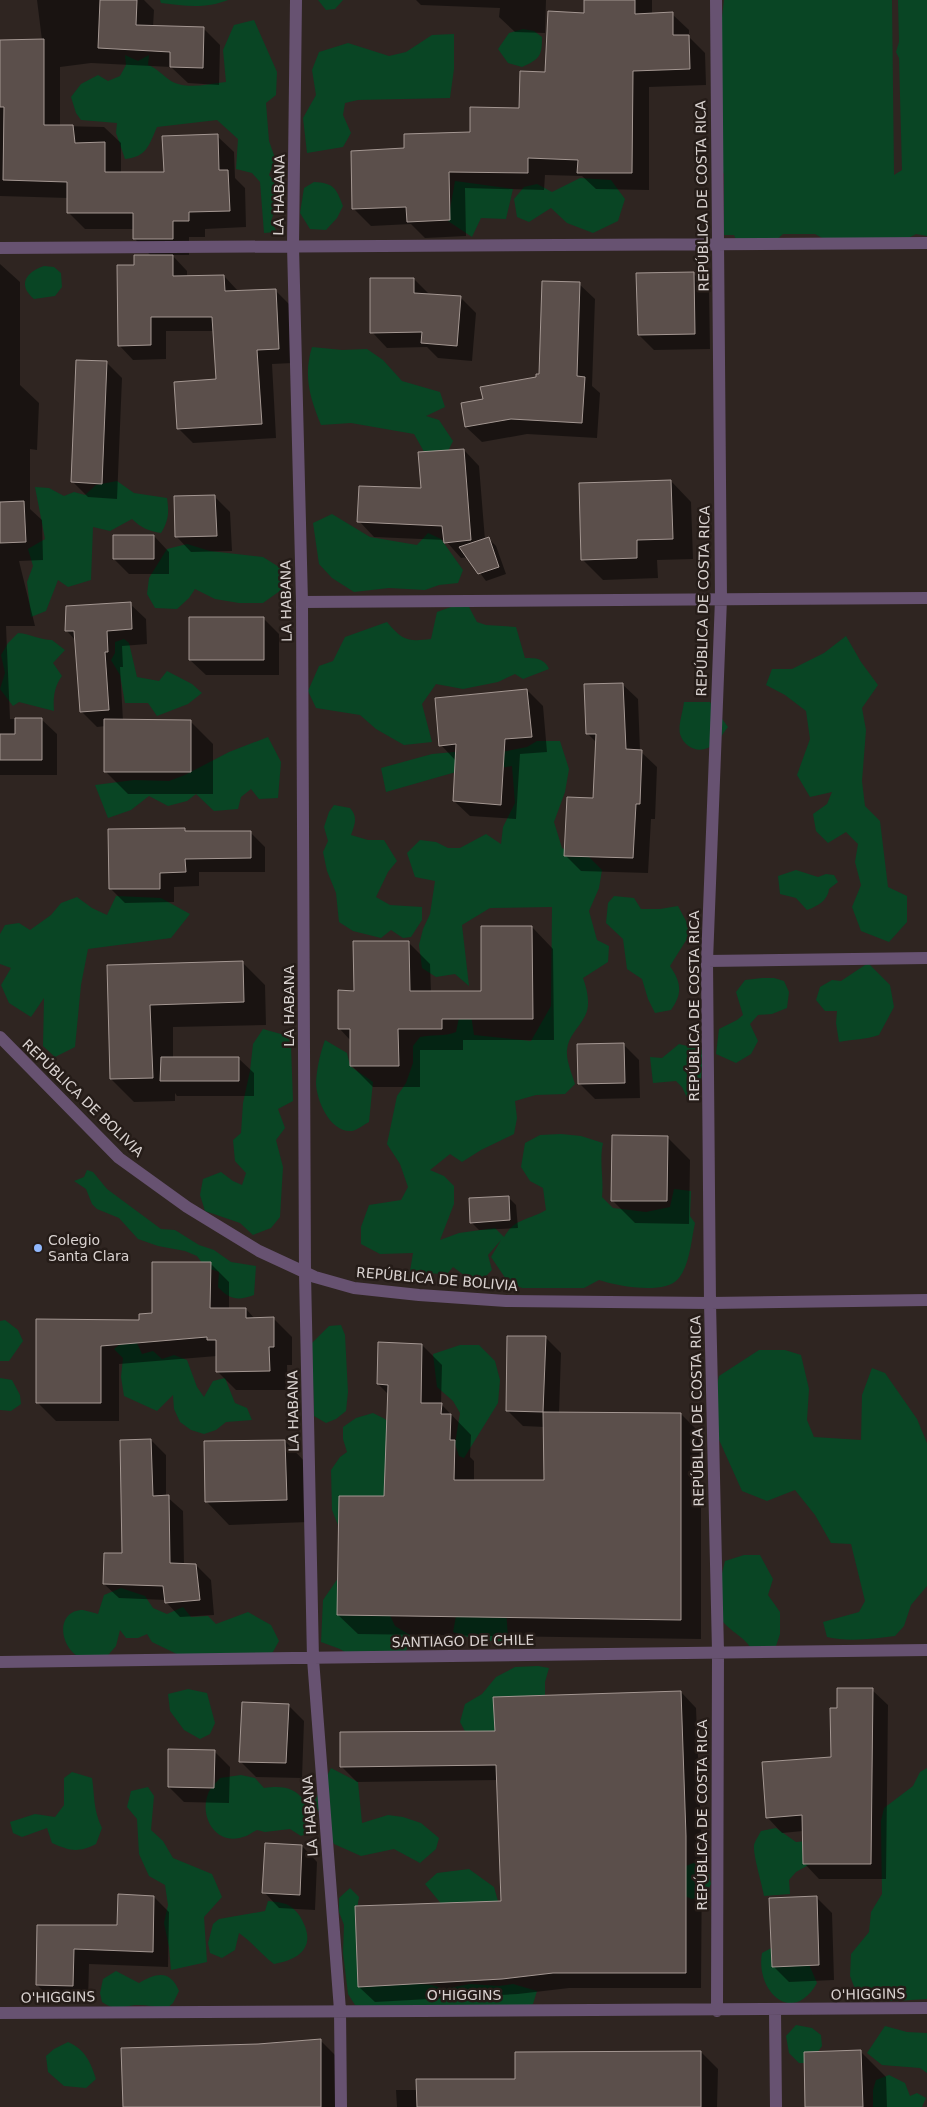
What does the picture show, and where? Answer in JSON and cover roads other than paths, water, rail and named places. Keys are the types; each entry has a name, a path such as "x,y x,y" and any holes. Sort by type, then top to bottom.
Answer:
{"street":[{"name":"LA HABANA","path":"296,0 293,246 302,602 305,1273 313,1659 340,2010 342,2107"},
{"name":"REPÚBLICA DE COSTA RICA","path":"716,0 721,599 707,961 710,1303 718,1652 716,2011"},
{"path":"0,248 927,243"},
{"path":"302,602 927,598"},
{"path":"707,961 927,958"},
{"name":"REPÚBLICA DE BOLIVIA","path":"0,1037 119,1158 187,1207 259,1250 305,1273 354,1288 506,1302 710,1303 927,1300"},
{"name":"SANTIAGO DE CHILE","path":"0,1662 927,1650"},
{"name":"O'HIGGINS","path":"0,2013 340,2010 716,2011 927,2008"},
{"path":"775,2010 776,2107"}],"place":[{"name":"Colegio Santa Clara","path":"38,1248"}]}
